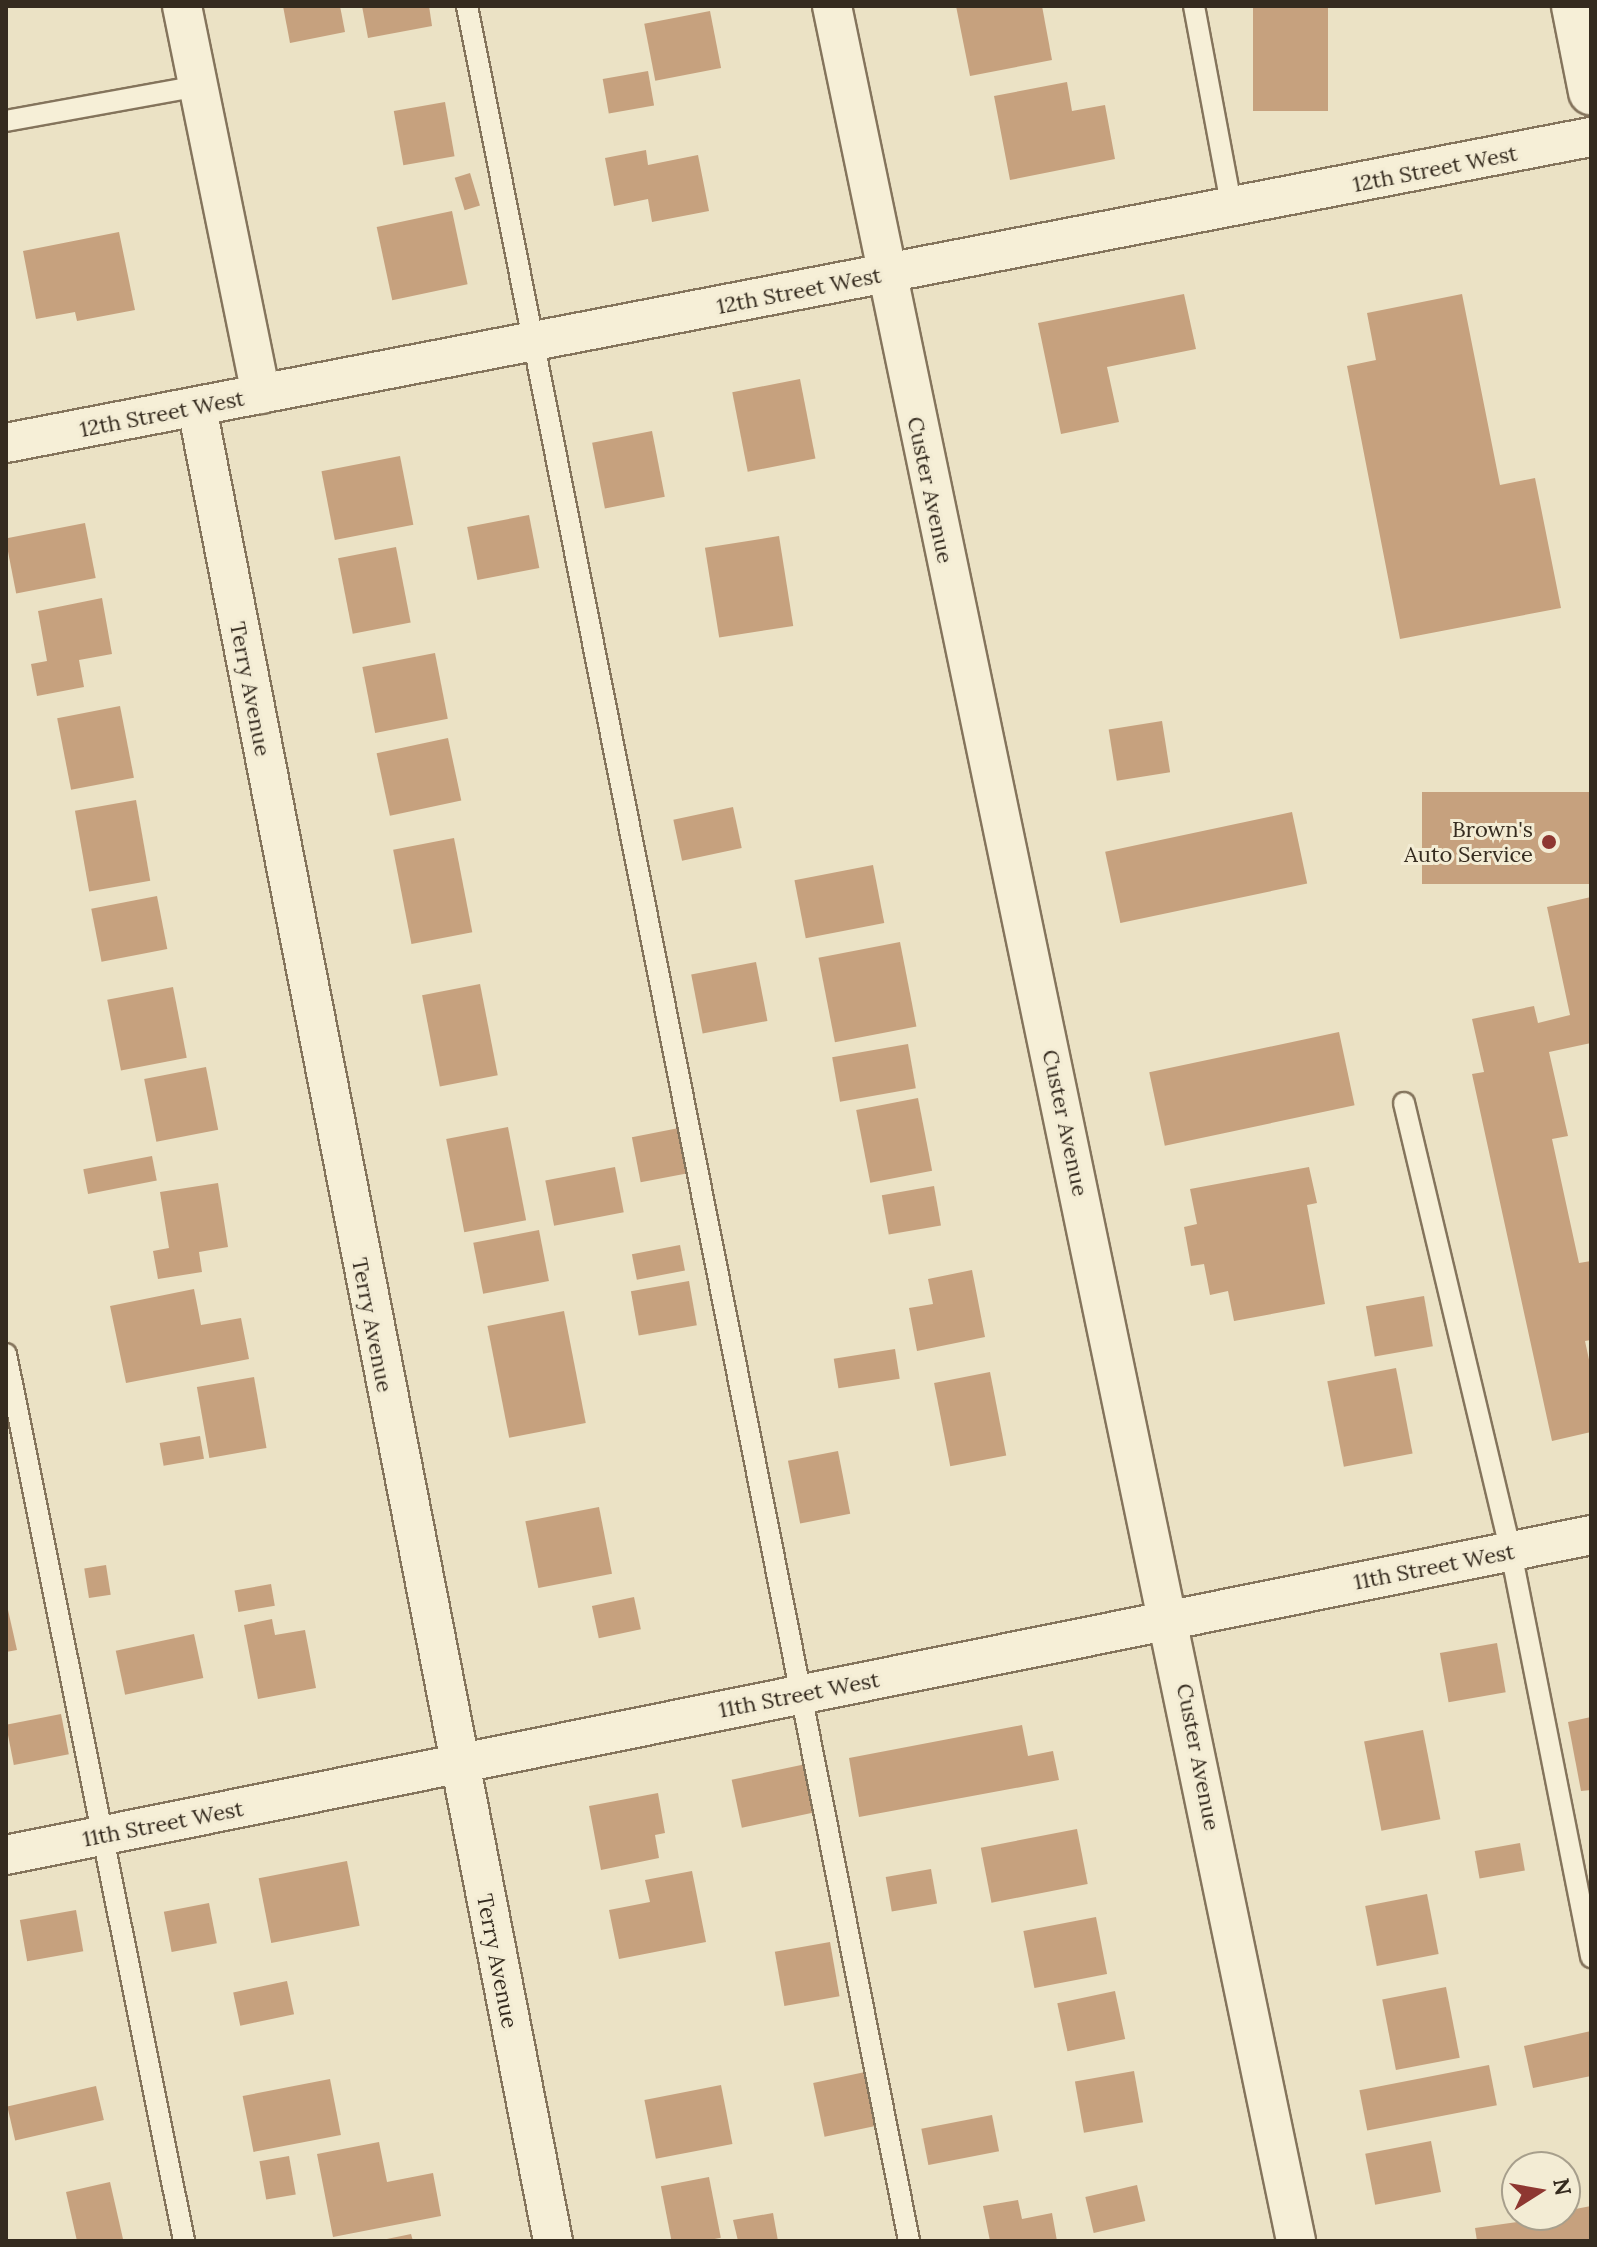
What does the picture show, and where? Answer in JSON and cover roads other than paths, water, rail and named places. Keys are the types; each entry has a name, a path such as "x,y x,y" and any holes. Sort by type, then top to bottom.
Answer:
{"main road":[{"path":"1574,6 1591,92"}],"street":[{"path":"182,6 261,394"},
{"name":"Custer Avenue","path":"832,6 884,274 1171,1620 1296,2241"},
{"name":"12th Street West","path":"6,443 1232,210 1591,137"},
{"name":"Terry Avenue","path":"197,408 457,1764 553,2241"},
{"name":"11th Street West","path":"6,1855 1591,1535"}],"lane":[{"path":"467,6 909,2241"},
{"path":"1194,6 1232,210"},
{"path":"6,121 198,86"},
{"path":"1404,1103 1511,1552 1591,1957"},
{"path":"6,1354 184,2241"}],"place":[{"name":"Brown's Auto Service","path":"1549,842"}]}
